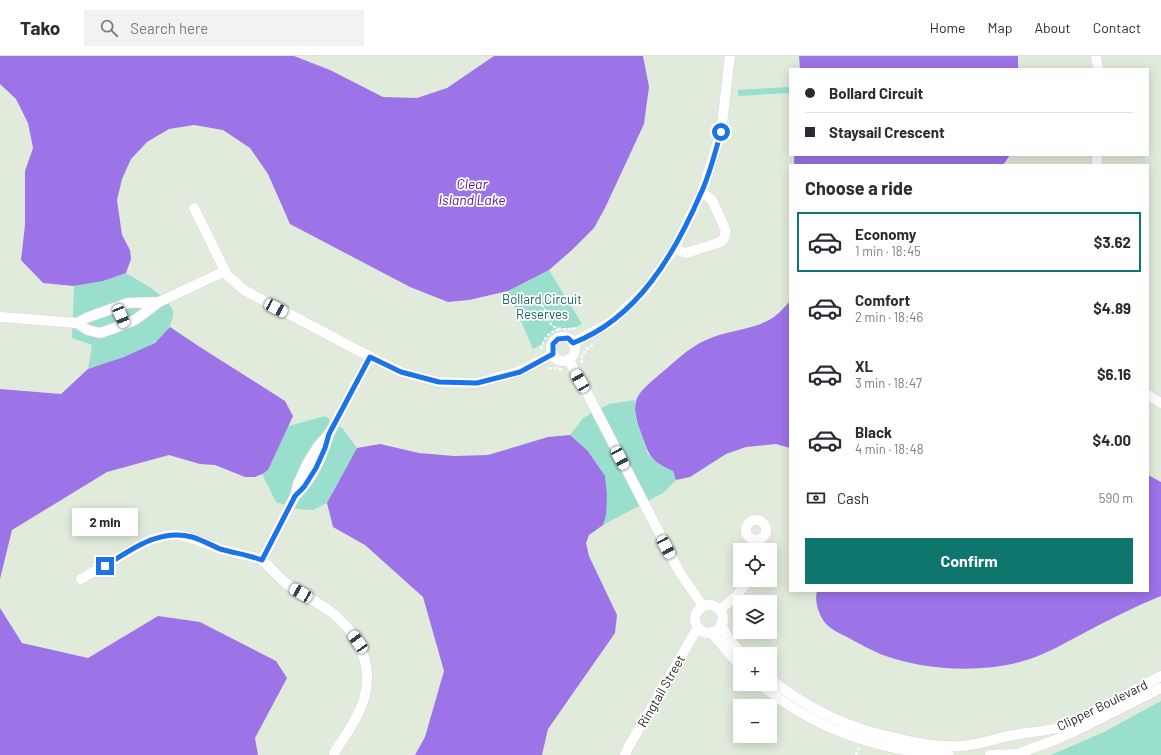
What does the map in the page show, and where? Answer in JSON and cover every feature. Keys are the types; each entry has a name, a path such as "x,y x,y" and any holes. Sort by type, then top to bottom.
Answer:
{"street":[{"path":"573,343 611,322 647,288 674,249 702,192 721,132 730,56"},
{"path":"1096,56 1098,68"},
{"path":"674,249 686,253 720,242 724,238 726,231 712,200 702,192"},
{"path":"194,208 227,275 244,290 401,372 439,382 477,383 520,372 553,354"},
{"path":"0,316 77,323 88,330 100,333 135,320 159,302 225,271"},
{"path":"77,323 86,318 128,303 159,302"},
{"path":"118,307 124,324"},
{"path":"568,338 573,343 575,350 574,354 568,359 561,360 553,354 553,344 558,339 568,338"},
{"path":"262,560 295,496 298,484 307,464 319,445 329,434 370,357"},
{"path":"568,359 680,573 703,606"},
{"path":"1149,396 1161,403"},
{"path":"81,579 144,543 154,538 166,535 191,537 219,548 262,560 280,579 292,588 324,606 338,617 358,642 363,654 366,666 367,683 363,700 349,729 334,753"},
{"path":"719,610 731,602 744,587"},
{"path":"722,623 716,630 706,632 698,627 695,621 695,616 703,606 713,606 719,610 727,636 736,647"},
{"name":"Ringtail Street","path":"625,755 698,627"},
{"path":"711,632 733,658"},
{"name":"Clipper Boulevard","path":"777,684 805,704 832,718 874,734 913,742 949,746 977,744 1014,735 1044,731 1066,725 1161,676"},
{"name":"Clipper Boulevard","path":"990,755 1018,754 1073,732 1161,688"},
{"path":"768,691 795,710 850,737 872,744 923,754 949,755"},
{"path":"1014,735 1018,754"}],"green space":[{"path":"789,87 789,93 738,96 738,90"},
{"name":"Bollard Circuit Reserves","path":"549,270 582,324 577,327 557,329 547,338 544,343 533,349 508,291"},
{"path":"126,273 163,297 173,310 172,320 167,330 159,339 149,346 124,358 88,369 92,345 72,338 74,286 103,281"},
{"path":"635,400 635,416 648,454 660,465 673,471 676,480 663,493 603,525 607,495 587,450 570,435 583,418 609,404"},
{"path":"325,416 343,429 357,448 327,503 313,510 297,509 276,502 262,474 268,470 288,426"},
{"path":"1161,701 1161,755 1051,755 1104,732"}],"water":[{"name":"Clear Island Lake","path":"0,56 294,56 330,70 383,97 417,98 447,88 494,56 643,56 649,87 644,124 605,208 594,228 549,270 508,291 469,300 448,302 410,287 290,224 268,174 250,148 223,130 194,125 169,129 147,142 131,159 122,179 117,200 122,235 130,250 131,259 126,273 103,281 74,286 43,283 21,260 25,225 25,171 33,148 28,123 16,99 0,84"},
{"path":"799,56 1018,56 1018,68 800,68"},
{"path":"794,156 1009,156 1004,164 794,164"},
{"path":"789,302 789,448 776,444 746,447 726,454 690,477 676,480 673,471 654,460 645,445 635,411 637,398 641,392 660,374 699,343 721,334 760,324 777,315"},
{"path":"170,327 285,401 293,416 268,470 255,477 245,477 215,465 200,464 169,455 107,472 12,530 0,579 0,389 61,394 88,369 124,357 155,343"},
{"path":"570,435 587,450 605,476 607,495 606,515 603,525 589,535 586,543 589,556 617,615 615,633 548,729 542,755 415,755 425,737 444,671 423,597 365,545 333,527 327,503 357,448 380,444 419,453 454,456 488,455 548,437"},
{"path":"1149,476 1161,482 1161,596 1121,614 1056,648 1030,659 994,667 974,668 935,667 897,660 880,654 831,629 824,622 820,613 817,592 1149,592"},
{"path":"0,608 22,643 88,658 158,616 200,622 276,661 287,678 255,738 258,755 0,755"}],"route":[{"path":"105,566 144,543 154,538 166,535 191,537 243,556 254,557 262,560 295,496 304,487 316,468 325,448 329,434 370,357 401,372 439,382 477,383 520,372 553,354 553,344 558,339 565,337 573,343 611,322 647,288 674,249 702,192 721,132"}]}
